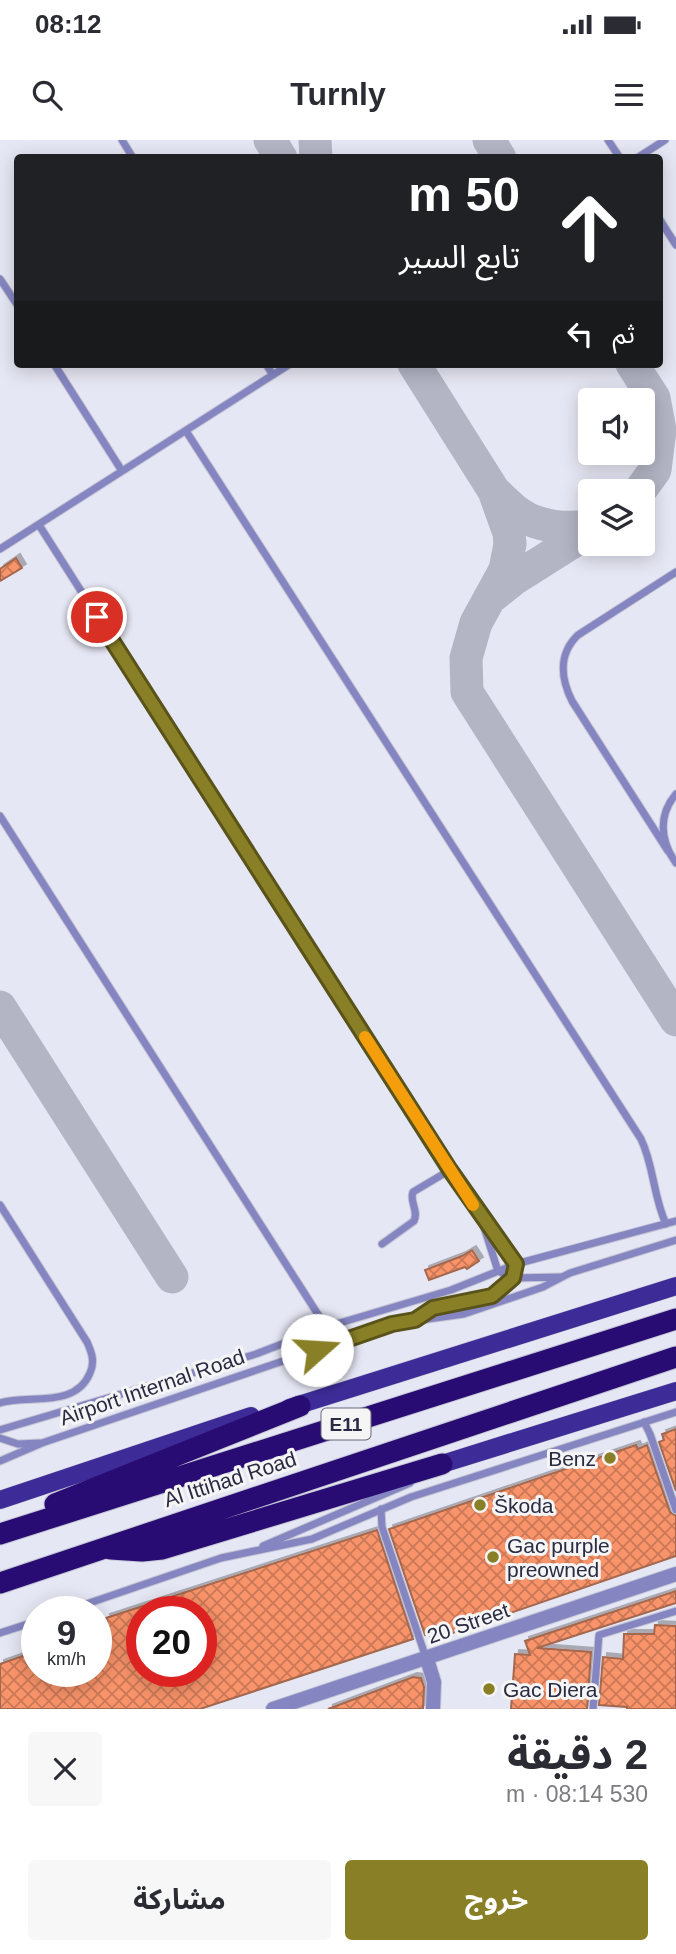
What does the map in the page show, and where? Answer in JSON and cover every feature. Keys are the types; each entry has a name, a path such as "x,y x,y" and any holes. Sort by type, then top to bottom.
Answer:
{"highway":[{"name":"Al Ittihad Road","path":"8,1531 676,1319"},
{"name":"Al Ittihad Road","path":"0,1583 676,1357"},
{"path":"8,1531 65,1499 300,1406"},
{"path":"102,1548 122,1551 162,1549 442,1464"}],"main road":[{"name":"E11","path":"0,1500 208,1429 300,1406 676,1286"},
{"path":"442,1464 676,1391"}],"street":[{"name":"20 Street","path":"280,1708 676,1574"},
{"path":"427,1659 434,1682 433,1709"}],"lane":[{"path":"643,154 665,140"},
{"path":"663,225 676,246"},
{"path":"0,279 14,300"},
{"path":"57,368 122,471"},
{"path":"268,368 272,375"},
{"path":"0,549 283,368"},
{"path":"186,431 642,1139 657,1200 666,1224"},
{"path":"39,525 450,1170 516,1264 513,1278 492,1296 433,1308 415,1320"},
{"path":"676,572 578,635 568,646 563,671 565,685 572,701 676,863"},
{"path":"668,851 663,837 663,823 666,809 676,793"},
{"path":"0,816 326,1327"},
{"path":"382,1244 414,1221 416,1214 411,1200 413,1192 450,1170"},
{"path":"0,1205 87,1342 93,1360 87,1380 69,1394 57,1398 16,1399 0,1403"},
{"path":"481,1217 498,1271 513,1278 563,1277"},
{"name":"Airport Internal Road","path":"0,1430 256,1354 326,1327 452,1290 516,1264 676,1221"},
{"name":"Airport Internal Road","path":"0,1461 43,1443 392,1324 464,1314 543,1287 563,1277 676,1240"},
{"path":"256,1549 286,1546 312,1539 411,1497 676,1412"},
{"path":"644,1422 676,1510"},
{"path":"0,1438 18,1444 43,1443"},
{"path":"110,1596 221,1558 256,1549 383,1496 442,1464"},
{"path":"381,1509 382,1527 427,1659"},
{"path":"593,1709 599,1635 676,1611"},
{"path":"0,1633 21,1626"}],"building":[{"path":"16,558 22,568 0,581 0,569"},
{"path":"472,1250 479,1261 467,1269 465,1267 429,1280 425,1270"},
{"path":"676,1429 676,1491 659,1442 664,1440 662,1434"},
{"name":"Gac purple preowned","path":"636,1445 638,1449 647,1445 670,1512 676,1516 676,1556 432,1640 429,1634 425,1635 389,1529"},
{"path":"377,1530 413,1639 200,1709 0,1709 0,1664 21,1657 21,1687 112,1687 112,1616 126,1612 126,1687 217,1687 217,1596 174,1596"},
{"path":"676,1591 676,1603 537,1648 591,1652 587,1709 511,1709 515,1654 530,1655 525,1641"},
{"path":"655,1625 676,1626 676,1709 627,1709 599,1705 603,1657 623,1659 624,1634 654,1634"},
{"path":"413,1677 421,1678 424,1687 423,1709 328,1709"}],"taxiway":[{"path":"270,140 279,154"},
{"path":"315,140 316,154"},
{"path":"489,140 498,154"},
{"path":"417,368 494,491 509,533 510,544 505,570 476,623 466,658 467,692 676,1020"},
{"path":"635,368 654,398 660,430 655,470 648,479"},
{"path":"495,492 517,512 536,522 563,527 578,526"},
{"path":"494,595 514,579 578,539"},
{"path":"0,1007 172,1277"}],"slow traffic":[{"path":"365,1037 473,1205"}],"place":[{"name":"Benz","path":"610,1458"},
{"name":"Škoda","path":"480,1505"},
{"name":"Gac purple preowned","path":"493,1557"},
{"name":"Gac Diera","path":"489,1689"}],"route":[{"path":"97,617 450,1170 516,1264 513,1278 492,1296 433,1308 415,1320 392,1324 317,1350"}]}
